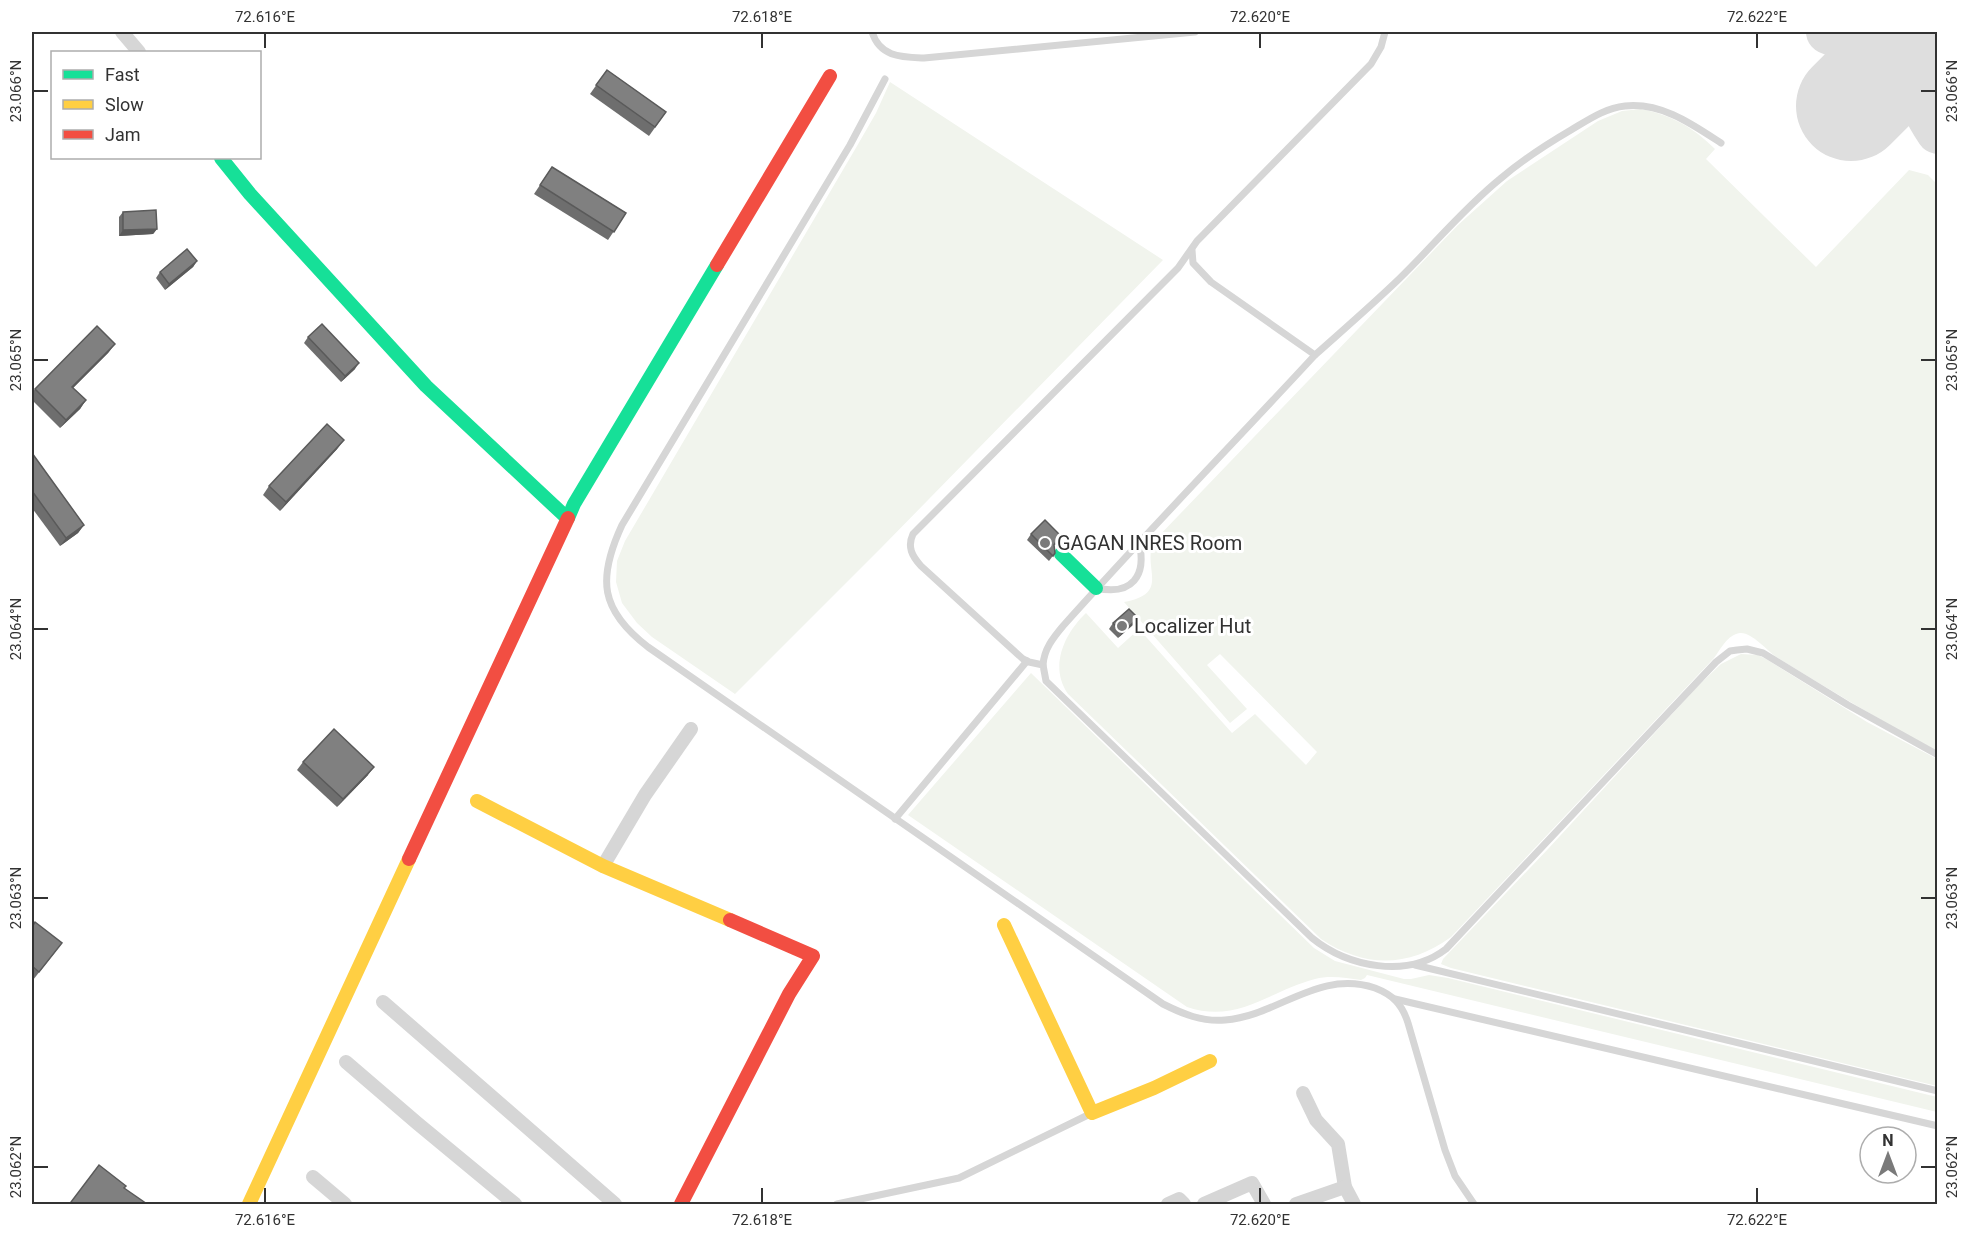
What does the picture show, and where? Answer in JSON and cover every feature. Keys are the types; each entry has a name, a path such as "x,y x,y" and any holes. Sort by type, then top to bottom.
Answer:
{"street":[{"path":"122,32 138,51"},
{"path":"249,1204 567,518 830,76"},
{"path":"222,159 250,194 426,386 567,518"},
{"path":"1061,554 1096,588"},
{"path":"603,866 645,795 691,729"},
{"path":"477,801 603,866 813,956 789,994 681,1204"},
{"path":"1004,925 1092,1113 1154,1088 1210,1061"},
{"path":"384,1002 615,1204"},
{"path":"346,1062 515,1204"},
{"path":"1303,1093 1316,1120 1338,1144 1345,1187 1354,1204"},
{"path":"313,1177 345,1204"},
{"path":"1204,1204 1252,1183 1264,1204"},
{"path":"1296,1204 1345,1187"},
{"path":"1168,1204 1179,1199 1184,1204"}],"lane":[{"path":"872,32 879,45 890,54 924,58 1195,32"},
{"path":"1043,665 1027,661 917,562 911,551 911,536 1124,324 1178,268 1197,242 1371,64 1381,47 1385,32"},
{"path":"885,78 855,137 622,525 609,557 606,590 612,607 632,634 1163,1004 1185,1015 1214,1020 1238,1018 1308,992 1339,983 1352,983 1372,987 1395,999 1938,1126"},
{"path":"1720,143 1690,123 1667,112 1647,106 1612,108 1557,138 1502,177 1399,279 1315,355 1096,588 1049,643 1043,665 1046,681 1312,938 1330,951 1357,962 1389,966 1412,964 1435,957 1453,942 1716,662 1730,651 1747,649 1763,653 1857,711 1938,754"},
{"path":"1193,248 1191,255 1193,263 1211,282 1315,355"},
{"path":"1096,588 1106,591 1118,590 1128,587 1136,580 1142,561 1139,542"},
{"path":"896,819 1027,661"},
{"path":"1412,964 1938,1091"},
{"path":"1395,999 1405,1013 1445,1150 1455,1176 1474,1204"},
{"path":"837,1204 959,1178 1092,1113"}],"shaded area":[{"path":"890,82 1163,260 735,694 652,637 637,623 622,603 616,582 617,561 625,541 876,113"},
{"path":"1641,109 1681,123 1707,141 1715,149 1706,159 1816,267 1909,170 1928,175 1937,184 1937,751 1778,658 1749,636 1735,634 1451,937 1435,947 1403,959 1370,959 1354,955 1337,949 1321,939 1068,694 1062,684 1060,673 1062,651 1071,631 1086,613 1118,648 1139,629 1232,733 1255,714 1306,765 1317,752 1220,654 1207,665 1247,709 1230,723 1124,602 1139,598 1151,586 1151,551 1154,541 1458,225 1507,181 1598,121 1622,111"},
{"path":"1741,654 1758,655 1766,659 1867,722 1937,759 1937,1086 1441,964 1443,959 1697,687 1721,664"},
{"path":"1031,673 1314,948 1335,961 1404,979 1429,975 1448,978 1937,1097 1937,1112 1367,975 1361,980 1332,977 1315,979 1238,1009 1205,1011 1187,1007 908,815"}],"building":[{"path":"607,70 666,112 655,127 596,85"},
{"path":"552,167 626,213 614,232 540,185"},
{"path":"156,210 157,229 123,230 123,212"},
{"path":"187,249 197,261 169,284 160,272"},
{"path":"322,324 359,363 345,376 308,337"},
{"path":"97,326 115,344 72,387 86,400 66,420 35,389"},
{"path":"327,424 344,440 286,502 269,486"},
{"path":"32,453 84,525 66,538 32,491"},
{"path":"1045,520 1062,537 1054,545 1053,556 1031,534"},
{"path":"1129,609 1138,618 1122,633 1113,623"},
{"path":"334,729 374,767 343,799 303,762"},
{"path":"35,922 62,943 39,972 32,966 32,927"},
{"path":"99,1165 126,1186 124,1188 147,1204 74,1204 71,1202"}],"taxiway":[{"path":"1828,32 1862,42 1884,42 1917,32"},
{"path":"1932,32 1920,59 1917,83 1923,106 1938,132"}],"runway":[{"path":"1851,106 1925,32"}],"traffic: fast":[{"path":"222,159 250,194 426,386 567,518"},
{"path":"568,518 574,504 717,265"},
{"path":"1061,554 1096,588"}],"traffic: slow":[{"path":"477,801 603,866 730,920"},
{"path":"249,1204 409,859"},
{"path":"1004,925 1092,1113 1154,1088 1210,1061"}],"traffic: jam":[{"path":"717,265 830,76"},
{"path":"409,859 568,518"},
{"path":"681,1204 789,994 813,956 730,920"}],"place":[{"name":"GAGAN INRES Room","path":"1045,543"},
{"name":"Localizer Hut","path":"1122,626"}]}
